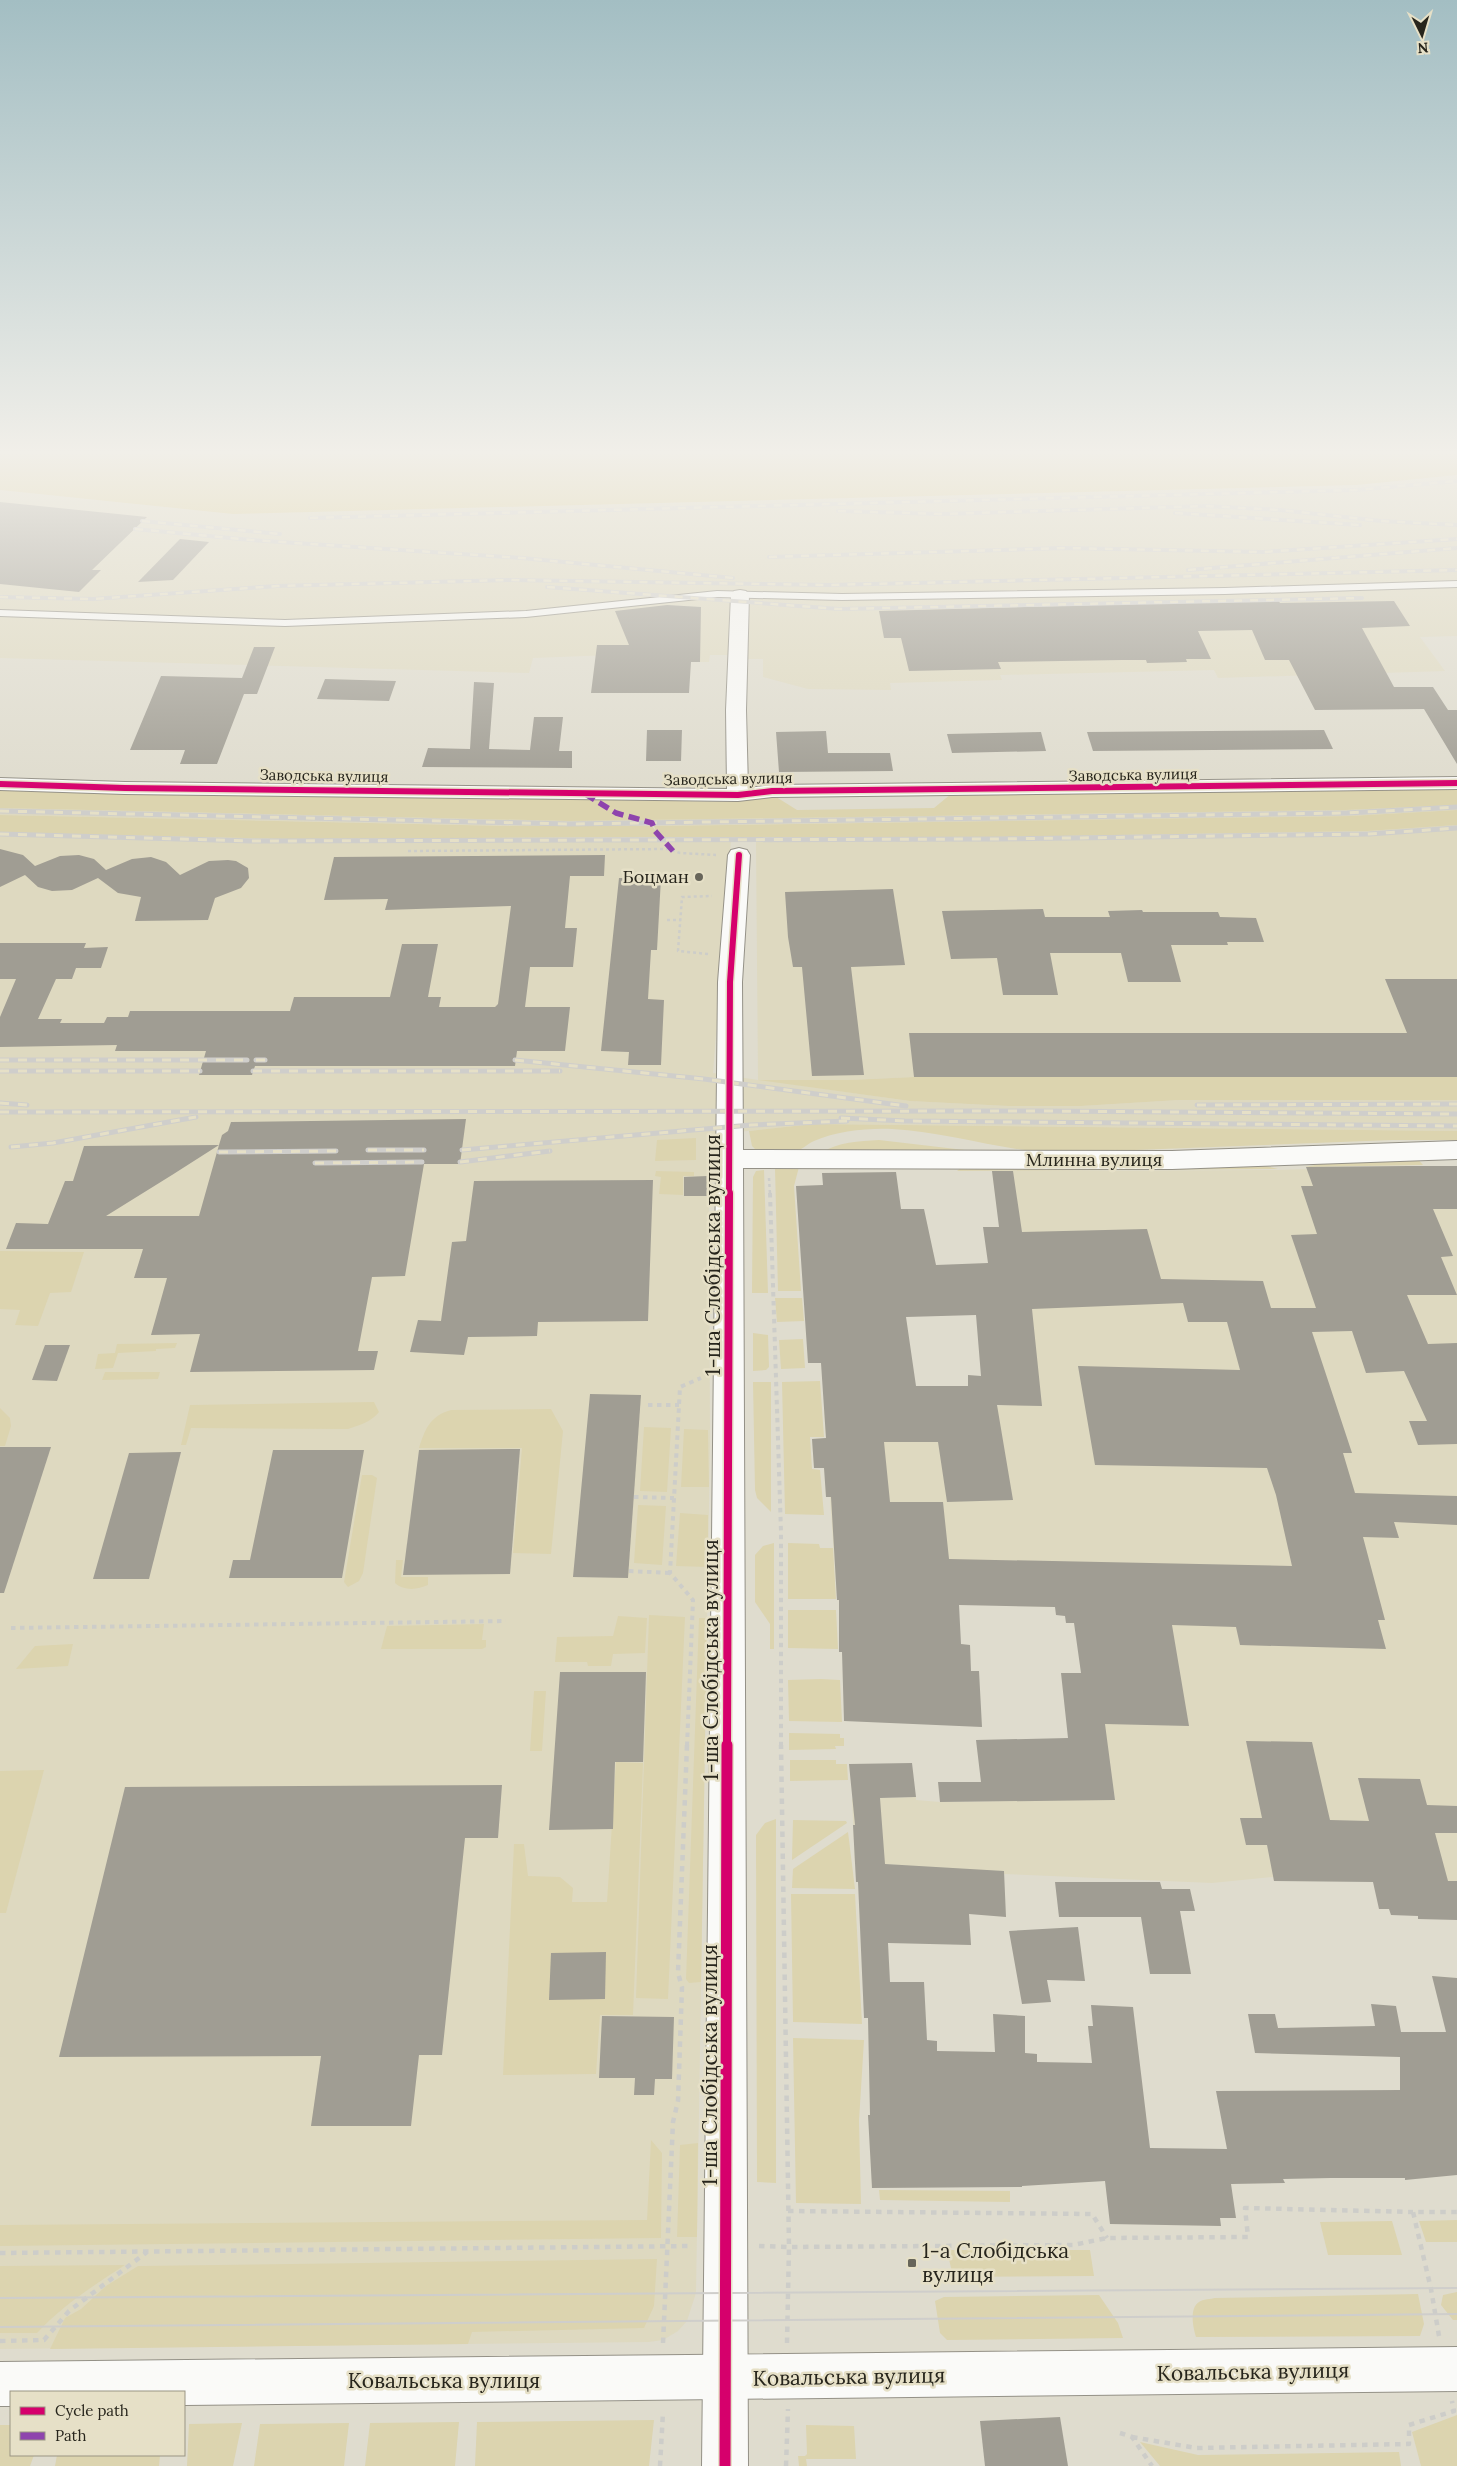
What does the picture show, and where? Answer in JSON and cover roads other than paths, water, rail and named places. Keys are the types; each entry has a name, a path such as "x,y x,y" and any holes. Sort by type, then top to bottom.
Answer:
{"street":[{"path":"738,795 737,655 740,596"},
{"name":"Заводська вулиця","path":"0,784 125,788 738,795 772,791 1457,783"},
{"name":"1-ша Слобідська вулиця","path":"725,2466 730,982 733,855"},
{"name":"Млинна вулиця","path":"730,1159 1172,1160 1457,1150"},
{"name":"Ковальська вулиця","path":"0,2384 787,2378 1457,2369"}],"lane":[{"path":"0,613 66,617 285,623 362,622 526,614 716,594 842,597 1215,591 1457,584"}],"tram line":[{"path":"0,2298 1457,2288"},
{"path":"0,2327 1457,2314"}],"railway":[{"path":"586,564 733,578"},
{"path":"1188,570 1260,564"},
{"path":"0,597 93,599 277,586 509,580 829,585 1457,570"},
{"path":"547,587 839,609 1362,598"},
{"path":"0,811 569,824 1347,813 1457,807"},
{"path":"0,834 252,841 996,839 1369,834 1457,828"},
{"path":"0,1060 247,1060"},
{"path":"256,1060 265,1060"},
{"path":"515,1060 704,1079 906,1106"},
{"path":"0,1071 200,1071"},
{"path":"253,1071 560,1071"},
{"path":"0,1103 27,1105"},
{"path":"1197,1105 1457,1104"},
{"path":"0,1112 1040,1111 1457,1114"},
{"path":"11,1147 53,1143 196,1117"},
{"path":"841,1118 905,1121 1457,1126"},
{"path":"462,1150 751,1125 847,1121"},
{"path":"368,1150 424,1150"},
{"path":"219,1152 336,1151"},
{"path":"460,1162 550,1151"},
{"path":"315,1163 422,1162"}],"place":[{"name":"Боцман","path":"699,877"},
{"name":"1-а Слобідська вулиця","path":"912,2263"}]}
